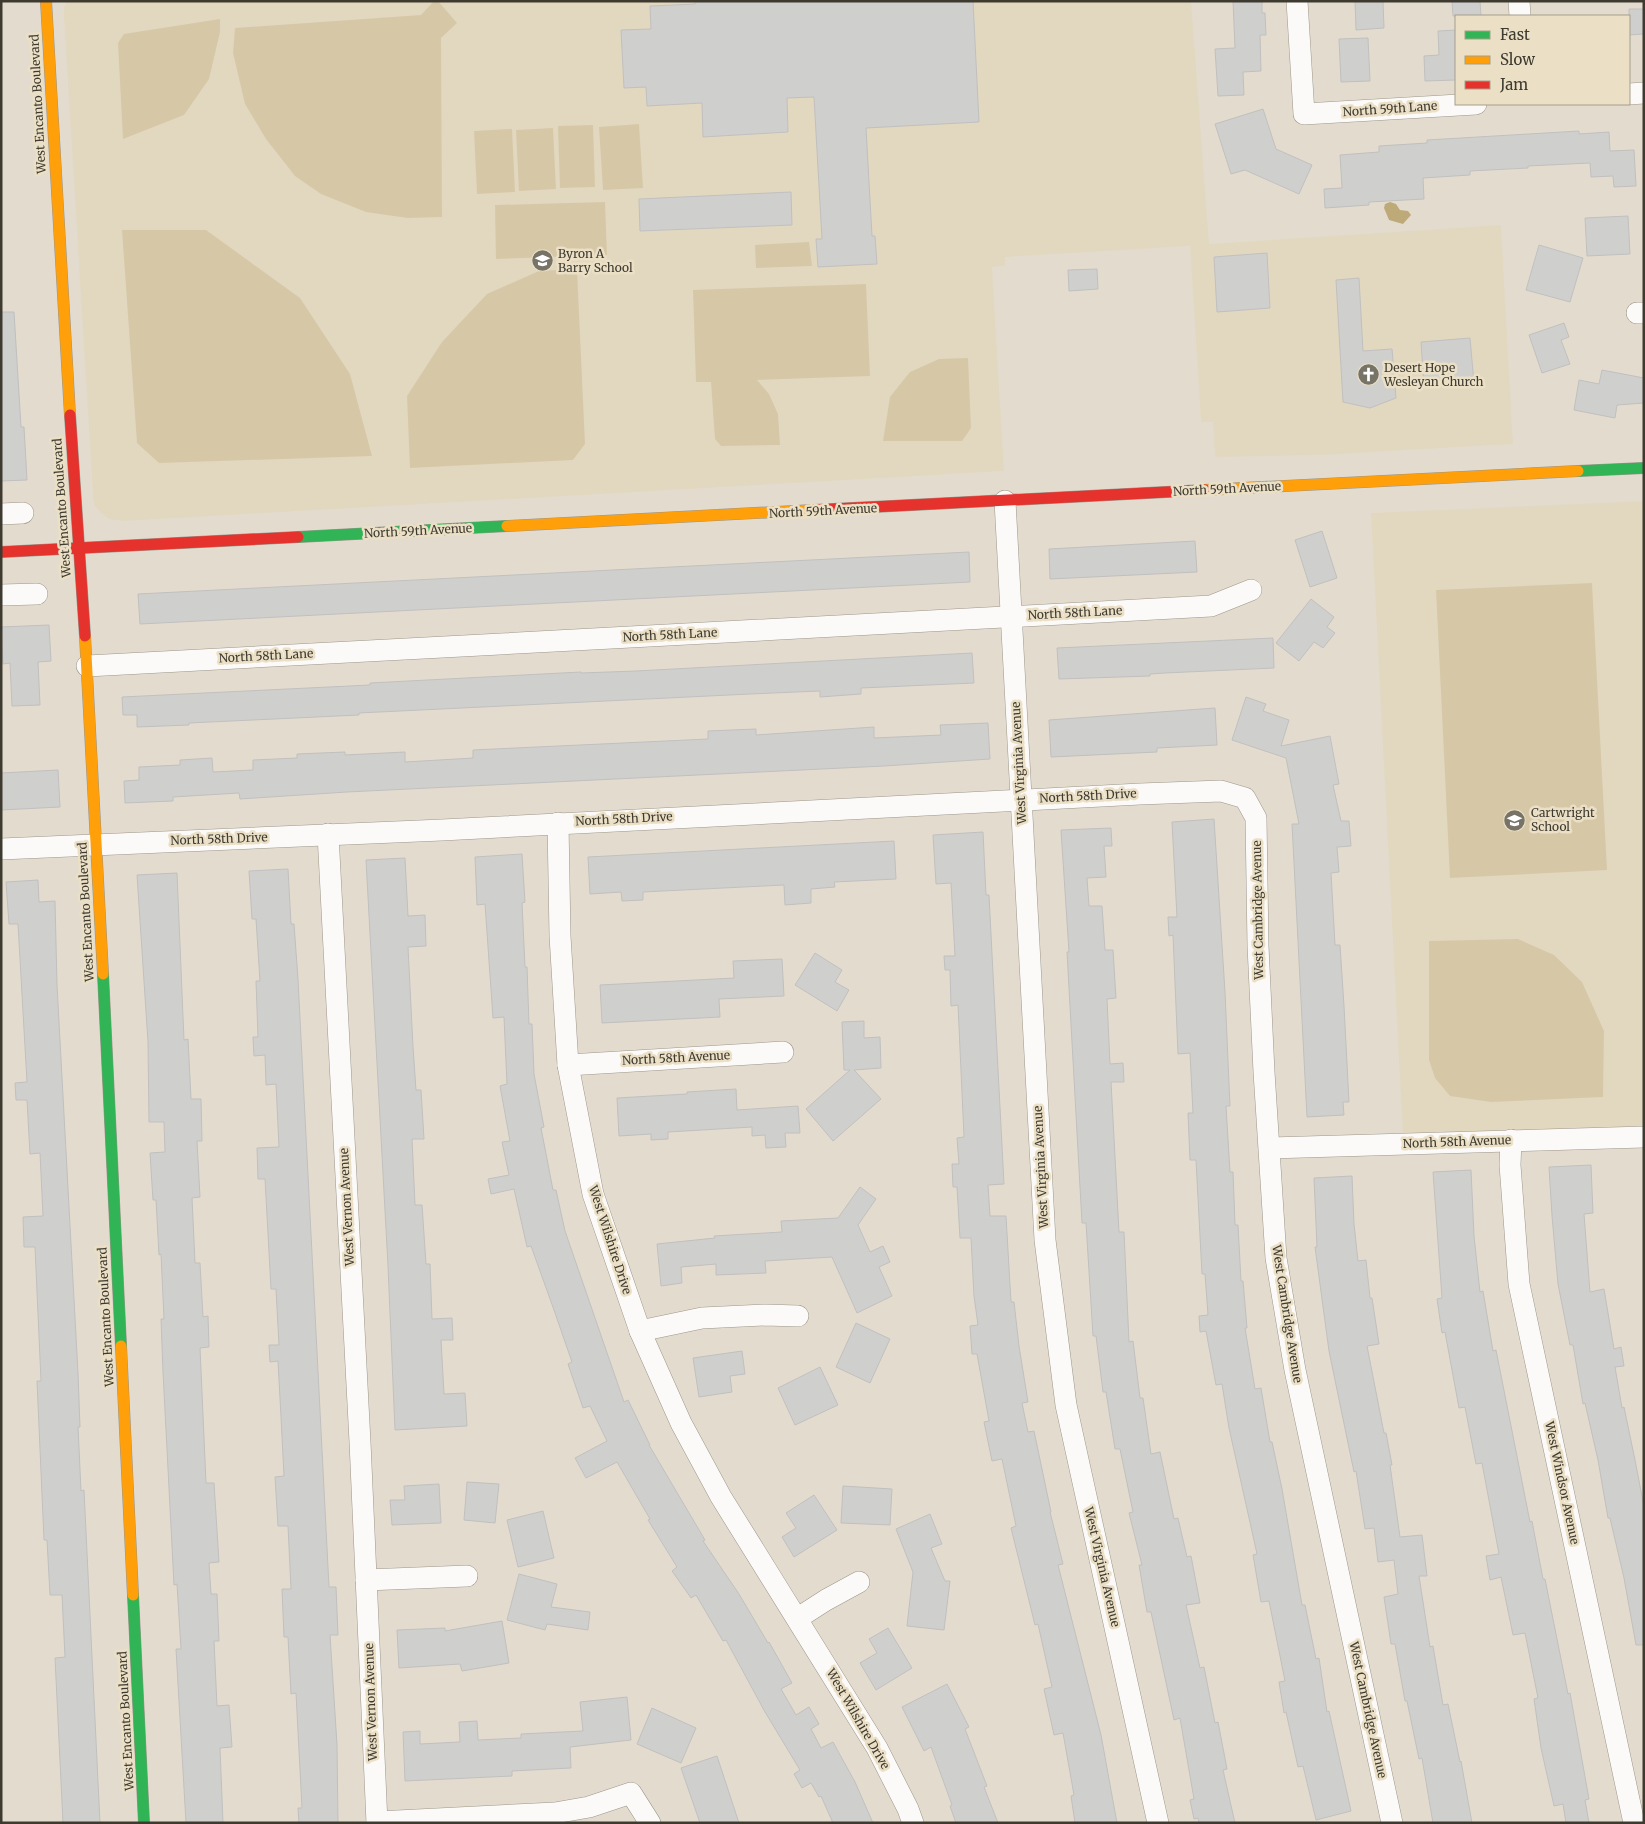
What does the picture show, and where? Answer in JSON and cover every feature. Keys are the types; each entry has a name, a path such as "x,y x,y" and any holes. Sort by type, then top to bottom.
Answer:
{"street":[{"name":"West Encanto Boulevard","path":"46,1 96,844 144,1823"},
{"name":"North 59th Lane","path":"1297,1 1304,114 1459,105"},
{"path":"1519,1 1520,15"},
{"path":"1630,94 1644,93"},
{"name":"North 59th Avenue","path":"1,552 1644,468"},
{"name":"West Virginia Avenue","path":"1005,501 1045,1240 1066,1405 1158,1823"},
{"path":"1,514 24,513"},
{"name":"North 58th Lane","path":"86,666 1211,606 1251,590"},
{"path":"1,596 36,594"},
{"name":"North 58th Drive","path":"1,849 1221,791 1245,798"},
{"name":"West Cambridge Avenue","path":"1245,798 1256,818 1264,1072 1276,1258 1295,1370 1392,1823"},
{"name":"West Wilshire Drive","path":"558,823 560,936 568,1065 593,1194 640,1331 682,1423 721,1497 798,1618 877,1748 908,1809 913,1823"},
{"name":"West Vernon Avenue","path":"328,834 360,1442 377,1822"},
{"name":"North 58th Avenue","path":"568,1065 783,1052"},
{"name":"North 58th Avenue","path":"1270,1148 1644,1137"},
{"name":"West Windsor Avenue","path":"1511,1140 1510,1166 1519,1284 1634,1823"},
{"path":"640,1331 702,1318 765,1315 798,1316"},
{"path":"366,1580 467,1576"},
{"path":"798,1618 859,1582"},
{"path":"377,1822 555,1813 589,1807 631,1793 650,1823"}],"shaded area":[{"name":"Byron A Barry School","path":"67,1 1191,1 1209,244 1501,225 1513,444 1320,455 1215,457 1213,422 1201,422 1190,246 1005,257 1005,266 992,267 1004,471 124,521 109,519 94,505 93,495 64,17 64,7"},
{"path":"434,1 438,1 457,23 441,38 442,217 408,218 366,212 321,194 295,176 266,139 245,104 233,53 235,28 421,15"},
{"path":"220,19 220,32 209,79 184,115 123,139 118,43 124,34"},
{"path":"639,124 643,188 603,190 599,127"},
{"path":"593,125 595,187 560,188 558,126"},
{"path":"553,128 556,189 519,191 516,130"},
{"path":"512,129 515,192 477,194 474,131"},
{"path":"605,202 607,255 496,259 495,205"},
{"path":"1390,202 1396,204 1400,210 1408,211 1411,215 1403,224 1389,220 1384,208 1385,204"},
{"path":"122,230 206,230 300,298 350,374 372,456 159,463 137,443"},
{"path":"809,242 812,266 756,268 755,245"},
{"path":"577,269 585,444 573,460 410,468 407,396 442,342 487,294 539,271"},
{"path":"866,284 870,376 757,380 769,394 778,414 780,445 721,446 715,439 711,382 696,382 693,290"},
{"path":"968,358 971,428 962,441 883,441 890,397 910,372 939,359"},
{"name":"Cartwright School","path":"1644,501 1644,1126 1403,1137 1371,513"},
{"path":"1592,583 1607,870 1450,878 1436,590"},
{"path":"1518,939 1554,955 1582,982 1604,1031 1603,1097 1491,1102 1450,1096 1435,1078 1429,1060 1429,941"}],"building":[{"path":"695,1 973,1 979,122 866,128 872,236 875,236 877,264 818,267 816,239 822,239 814,97 787,98 788,132 703,137 702,103 647,106 646,87 624,88 621,30 651,29 650,6 695,4"},
{"path":"1233,1 1262,1 1262,13 1265,13 1266,35 1260,35 1261,71 1243,72 1244,95 1218,96 1215,49 1235,48"},
{"path":"1355,1 1383,1 1384,28 1356,30"},
{"path":"1452,1 1480,1 1481,15 1453,16"},
{"path":"1629,9 1644,9 1644,34 1630,35"},
{"path":"1455,30 1455,80 1425,81 1424,56 1439,55 1438,31"},
{"path":"1368,38 1370,81 1341,82 1339,39"},
{"path":"1263,109 1276,149 1312,165 1299,194 1245,170 1231,174 1215,124"},
{"path":"1579,131 1579,134 1609,132 1610,151 1634,150 1636,186 1614,187 1613,176 1591,177 1590,163 1528,166 1528,168 1470,171 1470,175 1423,178 1424,199 1369,202 1369,205 1325,208 1324,189 1342,188 1340,155 1379,152 1379,146 1427,143 1427,140"},
{"path":"791,192 792,225 640,231 639,199"},
{"path":"1628,216 1630,254 1587,256 1585,218"},
{"path":"1539,245 1583,258 1570,302 1526,290"},
{"path":"1267,253 1270,308 1217,312 1214,257"},
{"path":"1097,269 1098,289 1069,291 1068,270"},
{"name":"Desert Hope Wesleyan Church","path":"1359,278 1363,351 1392,349 1396,398 1370,408 1343,402 1336,280"},
{"path":"1,312 14,312 21,427 24,427 27,480 1,481"},
{"path":"1564,323 1569,337 1561,340 1570,364 1542,373 1529,335"},
{"path":"1470,338 1474,383 1424,387 1421,342"},
{"path":"1602,370 1644,378 1644,403 1617,405 1615,418 1574,410 1579,380 1599,384"},
{"path":"1322,531 1337,578 1310,587 1295,540"},
{"path":"1195,541 1197,572 1050,579 1049,549"},
{"path":"969,552 970,582 140,624 138,594"},
{"path":"1311,599 1334,617 1327,627 1335,633 1323,648 1314,642 1299,661 1276,643"},
{"path":"49,625 51,661 38,662 40,705 12,706 10,663 3,664 1,627"},
{"path":"1273,638 1274,668 1165,673 1150,674 1150,676 1059,679 1057,648"},
{"path":"972,653 974,683 861,688 861,694 820,697 820,691 750,694 359,713 359,715 137,727 137,715 123,715 122,697"},
{"path":"1246,697 1266,704 1263,711 1289,720 1281,746 1330,736 1339,784 1333,785 1341,821 1349,821 1351,846 1337,847 1339,872 1331,873 1335,945 1340,945 1344,1006 1349,1102 1343,1102 1344,1115 1307,1117 1292,824 1299,824 1286,758 1232,740"},
{"path":"1215,708 1217,745 1157,748 1157,752 1051,757 1049,720"},
{"path":"988,723 990,759 240,799 239,793 173,797 173,801 125,803 124,781 139,780 139,767 180,765 180,760 212,758 213,772 253,770 253,760 297,758 297,754 345,752 345,755 405,752 405,762 473,758 473,750 708,739 708,731 756,729 756,735 874,727 874,738 941,735 940,725"},
{"path":"58,770 60,807 1,810 1,773"},
{"path":"1214,819 1225,992 1230,1106 1226,1106 1230,1172 1233,1172 1235,1225 1238,1225 1241,1281 1243,1281 1247,1328 1245,1328 1255,1389 1261,1388 1270,1442 1272,1442 1282,1489 1302,1605 1305,1605 1316,1659 1319,1658 1327,1712 1329,1711 1351,1811 1316,1820 1303,1766 1298,1767 1286,1712 1284,1713 1279,1682 1285,1681 1269,1601 1261,1602 1253,1555 1257,1554 1229,1428 1222,1384 1216,1385 1206,1331 1200,1332 1199,1316 1208,1315 1205,1274 1202,1274 1196,1160 1190,1160 1188,1113 1193,1113 1190,1053 1178,1054 1173,935 1169,936 1168,917 1177,917 1172,822"},
{"path":"1111,828 1112,846 1104,846 1106,877 1087,878 1089,906 1102,906 1105,950 1113,950 1116,998 1107,999 1110,1064 1123,1063 1124,1082 1111,1082 1119,1232 1124,1232 1129,1342 1133,1341 1140,1398 1143,1398 1151,1454 1160,1452 1174,1519 1178,1518 1187,1557 1191,1556 1200,1603 1186,1605 1200,1668 1204,1667 1215,1723 1218,1722 1227,1769 1223,1770 1235,1823 1199,1823 1198,1818 1194,1819 1190,1800 1194,1799 1180,1718 1174,1720 1151,1612 1147,1612 1139,1565 1142,1565 1129,1513 1133,1512 1120,1449 1115,1449 1106,1392 1103,1392 1096,1336 1093,1336 1086,1223 1082,1223 1061,830"},
{"path":"983,832 986,895 989,895 1004,1184 988,1185 990,1216 1006,1216 1011,1302 1014,1302 1028,1402 1022,1403 1028,1432 1034,1431 1050,1512 1063,1564 1058,1565 1101,1735 1117,1823 1075,1823 1071,1796 1074,1795 1063,1733 1054,1735 1044,1689 1052,1687 1038,1624 1035,1625 1011,1528 1016,1526 1002,1459 992,1461 984,1422 989,1421 977,1354 972,1354 970,1326 978,1325 974,1296 971,1238 960,1238 957,1187 953,1187 952,1164 959,1164 957,1138 964,1137 958,1005 951,1006 950,970 945,970 944,956 955,956 951,883 936,884 933,835"},
{"path":"894,841 896,879 834,882 835,887 811,889 811,903 785,905 784,885 643,892 643,900 622,901 621,892 590,894 588,857"},
{"path":"522,854 525,902 522,903 525,967 527,967 529,1024 532,1024 534,1074 544,1127 541,1128 553,1190 556,1190 565,1231 624,1402 628,1400 649,1445 705,1540 703,1541 739,1594 792,1683 781,1689 796,1715 809,1707 819,1724 811,1729 821,1748 833,1742 855,1782 873,1823 833,1823 821,1796 819,1797 811,1783 802,1788 794,1774 800,1770 765,1712 726,1640 723,1641 696,1595 691,1598 672,1571 677,1567 648,1520 650,1519 617,1462 586,1478 575,1458 607,1441 590,1406 583,1408 568,1364 572,1362 554,1310 531,1246 527,1247 514,1189 491,1194 488,1179 509,1175 502,1142 510,1141 500,1086 507,1084 504,1017 493,1018 485,904 477,905 475,857"},
{"path":"405,858 408,916 425,915 426,946 408,947 416,1090 421,1090 424,1139 412,1139 415,1205 422,1205 426,1264 430,1264 432,1319 452,1318 453,1340 441,1340 444,1394 465,1393 467,1426 395,1430 366,860"},
{"path":"288,869 291,924 294,924 298,979 329,1587 336,1587 338,1635 330,1635 337,1745 338,1823 299,1823 298,1808 302,1808 296,1693 291,1694 288,1637 284,1637 282,1589 291,1589 288,1526 278,1526 275,1477 284,1476 278,1361 270,1362 269,1345 279,1345 276,1289 271,1289 265,1179 258,1179 257,1148 279,1147 276,1084 266,1085 265,1055 254,1056 253,1037 258,1037 256,981 260,981 256,919 252,919 249,871"},
{"path":"177,873 184,1040 188,1039 191,1099 201,1099 202,1141 197,1141 200,1197 192,1198 195,1263 200,1263 203,1317 208,1316 209,1347 200,1348 206,1483 214,1483 219,1562 209,1563 211,1594 217,1594 219,1641 214,1641 217,1706 229,1705 232,1747 220,1748 223,1823 186,1823 176,1649 181,1649 177,1584 174,1585 163,1372 161,1319 164,1319 161,1254 159,1255 156,1200 153,1200 150,1153 165,1152 164,1122 149,1122 148,1042 137,875"},
{"path":"38,880 39,902 55,901 57,985 78,1373 81,1491 84,1490 100,1823 63,1823 55,1658 65,1657 62,1595 50,1595 47,1540 44,1540 37,1381 41,1381 35,1247 24,1247 23,1217 43,1216 40,1153 30,1154 27,1100 16,1100 15,1083 27,1082 18,924 9,924 6,882"},
{"path":"815,953 842,970 835,982 849,990 837,1011 795,985"},
{"path":"782,959 784,996 719,999 720,1017 602,1023 600,985 734,978 733,961"},
{"path":"864,1021 864,1038 880,1037 881,1068 854,1070 881,1099 833,1141 806,1109 850,1070 844,1070 842,1022"},
{"path":"736,1089 737,1110 798,1106 800,1133 785,1133 786,1147 766,1148 765,1135 752,1136 752,1127 668,1132 668,1139 651,1140 651,1134 619,1136 617,1098"},
{"path":"1591,1165 1593,1213 1584,1214 1590,1292 1604,1289 1614,1349 1621,1347 1624,1366 1615,1367 1644,1507 1644,1645 1636,1645 1624,1578 1610,1518 1608,1518 1598,1460 1585,1403 1583,1404 1573,1345 1570,1345 1558,1284 1549,1167"},
{"path":"1471,1170 1474,1236 1480,1292 1483,1291 1493,1351 1496,1350 1530,1522 1532,1521 1543,1579 1545,1579 1568,1694 1570,1693 1589,1799 1585,1800 1589,1823 1566,1823 1563,1804 1554,1806 1541,1748 1534,1699 1538,1698 1525,1633 1513,1635 1501,1577 1490,1580 1486,1556 1499,1554 1482,1463 1476,1464 1465,1407 1459,1408 1445,1332 1442,1333 1437,1299 1442,1298 1433,1172"},
{"path":"1352,1176 1358,1261 1366,1260 1370,1298 1372,1298 1379,1344 1367,1346 1392,1465 1390,1465 1400,1537 1422,1535 1427,1576 1419,1576 1430,1647 1433,1646 1443,1705 1448,1704 1472,1823 1433,1823 1422,1758 1419,1759 1407,1701 1405,1701 1395,1644 1391,1644 1384,1597 1398,1594 1394,1560 1378,1562 1374,1528 1365,1529 1356,1471 1354,1472 1329,1351 1315,1247 1317,1247 1314,1178"},
{"path":"860,1187 876,1199 858,1225 870,1252 883,1246 890,1262 879,1267 892,1296 857,1313 832,1257 765,1261 766,1273 716,1275 716,1264 681,1267 682,1283 661,1286 657,1244 715,1238 714,1236 782,1232 781,1221 838,1218"},
{"path":"856,1323 890,1339 870,1383 836,1367"},
{"path":"742,1351 745,1374 730,1376 732,1392 699,1397 693,1358"},
{"path":"820,1367 838,1405 795,1425 778,1388"},
{"path":"467,1482 499,1484 495,1523 464,1520"},
{"path":"439,1484 441,1523 392,1525 390,1500 405,1500 404,1486"},
{"path":"843,1486 892,1489 890,1525 841,1523"},
{"path":"814,1495 837,1530 794,1557 782,1537 796,1528 786,1513"},
{"path":"543,1511 554,1558 518,1567 507,1520"},
{"path":"930,1514 942,1544 931,1548 945,1581 950,1581 944,1630 907,1626 913,1572 896,1529"},
{"path":"519,1574 557,1584 551,1607 590,1612 588,1630 547,1624 545,1630 507,1620"},
{"path":"502,1621 509,1663 462,1671 460,1664 399,1668 397,1630 445,1628 445,1631"},
{"path":"888,1628 912,1668 876,1690 860,1663 877,1653 869,1639"},
{"path":"947,1684 969,1727 965,1729 987,1786 984,1787 998,1823 956,1823 950,1806 952,1805 931,1747 924,1751 902,1707"},
{"path":"627,1697 631,1740 570,1747 571,1768 512,1771 512,1776 405,1781 403,1732 420,1731 420,1744 460,1742 459,1722 477,1721 478,1740 521,1738 521,1734 583,1731 580,1702"},
{"path":"652,1708 696,1728 681,1763 637,1744"},
{"path":"717,1756 739,1823 700,1823 681,1768"}],"traffic: fast":[{"path":"1578,471 1644,468"},
{"path":"298,537 507,526"},
{"path":"103,974 121,1346"},
{"path":"133,1595 144,1823"}],"traffic: slow":[{"path":"46,1 70,415"},
{"path":"1205,490 1578,471"},
{"path":"507,526 814,510"},
{"path":"85,636 103,974"},
{"path":"121,1346 133,1595"}],"traffic: jam":[{"path":"70,415 85,636"},
{"path":"814,510 1205,490"},
{"path":"1,552 298,537"}],"place":[{"name":"Byron A Barry School","path":"542,261"},
{"name":"Desert Hope Wesleyan Church","path":"1368,375"},
{"name":"Cartwright School","path":"1515,820"}]}
